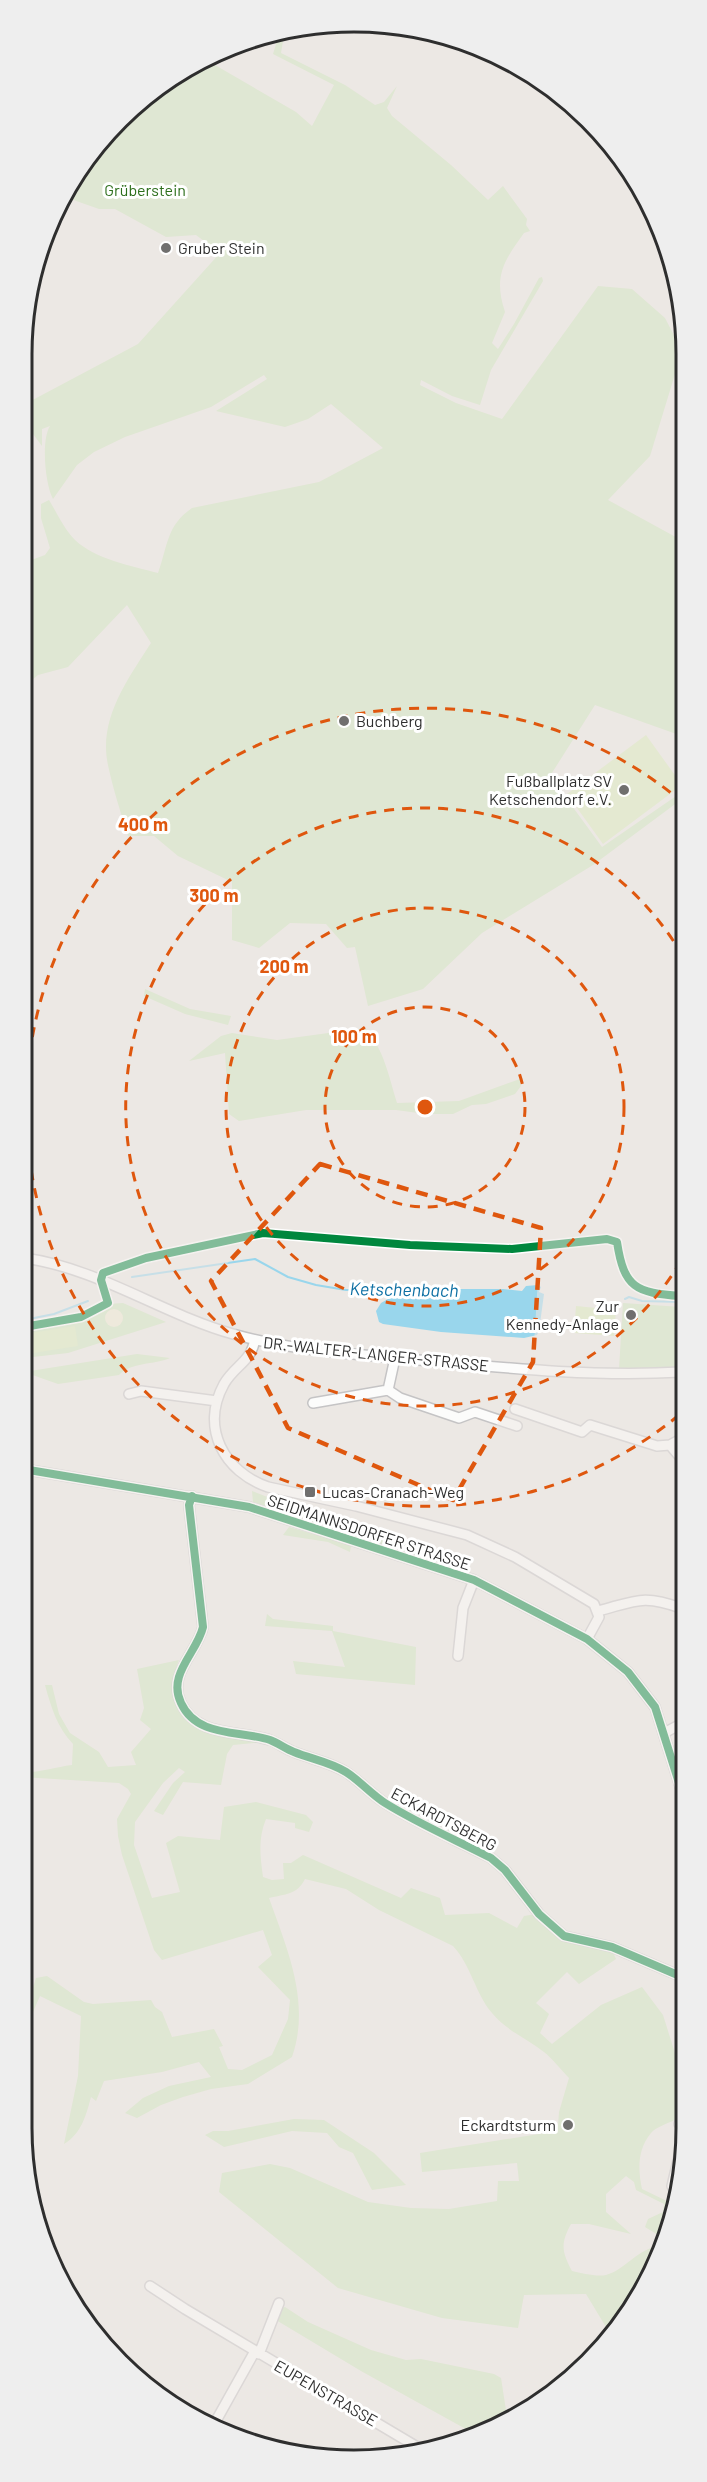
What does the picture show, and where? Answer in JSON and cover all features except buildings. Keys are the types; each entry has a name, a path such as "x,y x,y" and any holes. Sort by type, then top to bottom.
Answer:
{"street":[{"name":"DR.-WALTER-LANGER-STRASSE","path":"32,1260 83,1274 197,1323 255,1340 302,1348 395,1358 582,1373 676,1371"},
{"path":"255,1340 252,1352 226,1381 218,1401 215,1421 217,1439 233,1467 248,1478 268,1487 467,1534 499,1549 594,1604 598,1611 596,1623 587,1639"},
{"path":"388,1390 395,1358"},
{"path":"313,1403 388,1390 400,1398 459,1418 475,1412 517,1426"},
{"path":"129,1394 141,1391 218,1401"},
{"path":"515,1409 582,1432 590,1425 657,1446 670,1445 676,1442"},
{"path":"670,1445 676,1452"},
{"name":"SEIDMANNSDORFER STRASSE","path":"32,1470 249,1507 474,1580 587,1639 617,1661 642,1688 655,1707 676,1773"},
{"name":"ECKARDTSBERG","path":"192,1496 189,1505 203,1627 198,1644 186,1660 178,1680 180,1701 184,1709 196,1720 210,1728 266,1739 347,1772 390,1806 491,1858 505,1870 521,1894 539,1914 564,1936 612,1947 676,1974"},
{"name":"SEIDMANNSDORFER STRASSE","path":"458,1656 463,1608 474,1580"},
{"path":"598,1611 648,1598 676,1606"},
{"path":"664,1733 676,1727"},
{"name":"EUPENSTRASSE","path":"150,2286 413,2445"},
{"name":"EUPENSTRASSE","path":"257,2352 279,2303"},
{"path":"217,2420 257,2352"}],"highlighted area":[{"path":"320,1164 541,1228 533,1362 453,1500 288,1428 211,1281"}],"green space":[{"name":"Grüberstein","path":"283,39 281,53 345,85 375,105 384,102 397,86 387,108 392,116 451,165 488,200 503,186 527,219 526,225 530,231 524,233 502,270 500,288 505,312 492,343 498,349 539,278 542,277 543,281 491,370 480,405 452,396 421,380 420,385 456,403 502,419 598,286 632,289 665,318 675,338 676,371 650,456 608,500 676,537 676,734 595,705 550,776 602,847 676,796 676,803 593,865 482,933 423,989 368,1006 355,947 347,948 326,924 290,923 259,948 232,940 232,882 178,856 154,836 128,836 108,765 107,732 117,700 151,643 127,605 68,667 38,675 32,680 32,560 45,555 50,548 41,518 41,504 49,500 71,536 83,547 114,561 158,573 172,529 192,508 319,482 383,448 331,404 308,419 285,427 216,411 267,379 264,375 211,407 125,437 94,452 77,465 53,499 45,462 47,433 50,426 42,429 42,446 32,433 32,400 138,344 220,253 196,235 166,237 115,209 99,209 71,199 75,192 111,141 141,111 175,86 213,64 296,112 312,126 334,85 273,54 277,41"},
{"name":"Fußballplatz SV Ketschendorf e.V.","path":"646,735 676,777 676,789 603,844 567,794"},
{"path":"145,989 190,1009 231,1016 228,1025 185,1014 144,996"},
{"path":"365,1028 381,1054 397,1103 459,1101 520,1079 521,1086 515,1094 486,1104 472,1105 453,1114 426,1114 396,1110 306,1110 239,1121 229,1114 225,1053 189,1061 221,1036 232,1033 277,1040"},
{"path":"123,1303 166,1322 68,1353 32,1357 32,1328 82,1319 108,1304"},
{"path":"623,1303 676,1307 676,1368 619,1369"},
{"path":"576,1306 616,1310 614,1336 574,1333"},
{"path":"75,1326 78,1346 32,1353 32,1333"},
{"path":"137,1354 170,1358 130,1368 119,1375 58,1384 32,1375 32,1371"},
{"path":"252,1491 318,1517 378,1531 386,1537 434,1549 443,1566 253,1502"},
{"path":"289,1527 351,1545 350,1552 328,1542 283,1535"},
{"path":"267,1614 273,1619 333,1626 333,1631 416,1647 415,1685 296,1674 293,1661 345,1667 332,1631 265,1626"},
{"path":"179,1660 173,1682 175,1699 183,1712 195,1722 211,1728 265,1742 233,1745 227,1754 221,1785 183,1782 163,1815 154,1811 173,1783 185,1772 179,1768 163,1783 135,1822 134,1845 152,1898 180,1892 166,1843 178,1836 220,1840 224,1807 256,1802 306,1815 313,1822 309,1832 295,1828 295,1823 266,1819 260,1847 263,1877 272,1880 284,1879 283,1863 291,1863 303,1855 401,1898 411,1888 440,1898 445,1915 489,1913 517,1928 524,1916 536,1914 571,1943 611,1948 616,1959 579,1984 567,1972 536,2003 549,2014 540,2033 552,2044 601,2005 642,1987 663,2015 676,2056 676,2119 651,2133 643,2146 639,2167 642,2189 667,2201 657,2234 645,2227 648,2219 663,2212 664,2204 636,2190 634,2182 626,2176 606,2194 606,2212 631,2234 589,2224 571,2224 565,2237 564,2253 572,2271 598,2276 619,2269 652,2248 632,2290 607,2328 586,2294 524,2295 518,2328 442,2318 338,2288 219,2192 222,2173 270,2164 290,2168 368,2202 411,2208 449,2209 497,2201 498,2181 519,2181 517,2163 422,2172 420,2153 551,2132 558,2126 559,2112 569,2078 547,2055 510,2030 492,2013 453,1946 379,1910 346,1889 305,1879 294,1891 269,1898 289,1956 298,1996 299,2016 292,2057 248,2084 211,2089 183,2097 161,2105 137,2118 125,2113 143,2098 169,2086 211,2077 199,2062 162,2072 104,2081 96,2101 91,2097 79,2130 64,2144 78,2076 81,2016 40,1996 32,2014 32,1991 36,1978 47,1976 84,2002 93,2004 151,2000 162,2012 172,2037 214,2029 223,2046 219,2047 228,2069 242,2070 272,2055 288,2019 290,2000 258,1967 272,1955 263,1930 162,1960 154,1950 122,1855 118,1836 117,1819 131,1794 128,1789 119,1783 32,1778 32,1772 72,1765 73,1744 59,1724 45,1685 52,1685 59,1714 70,1733 99,1752 108,1767 136,1765 131,1752 151,1729 140,1720 144,1708 137,1669"},
{"path":"294,2119 324,2120 374,2153 406,2185 372,2190 353,2153 339,2147 327,2133 292,2131 224,2147 205,2135 213,2131 228,2131"},
{"path":"285,2307 308,2322 371,2350 406,2360 421,2359 494,2374 501,2378 506,2411 467,2430 361,2371 276,2320 280,2309"}],"sand":[{"path":"110,1309 118,1309 123,1314 121,1325 110,1327 105,1322 105,1314"}],"water":[{"path":"526,1286 541,1287 539,1292 544,1294 539,1331 537,1335 524,1338 441,1332 383,1324 379,1322 376,1311 381,1303 405,1289 522,1291"}],"waterway":[{"name":"Ketschenbach","path":"132,1277 255,1259 288,1277 316,1285 346,1290 406,1289"},
{"name":"Ketschenbach","path":"625,1299 629,1297 642,1301 676,1302"},
{"name":"Ketschenbach","path":"32,1318 54,1314 88,1301"}],"cycle path":[{"path":"32,1326 81,1317 108,1303 101,1280 103,1273 146,1258 263,1233 410,1245 512,1249 607,1239 617,1242 628,1279 635,1285 653,1293 676,1296"},
{"path":"32,1471 249,1507 474,1580 587,1639 628,1672 655,1707 676,1773"},
{"path":"192,1496 189,1505 203,1627 200,1637 184,1664 178,1683 181,1703 188,1714 197,1722 208,1727 270,1740 294,1752 340,1769 398,1811 491,1858 505,1870 539,1914 564,1936 612,1947 676,1974"}],"place":[{"name":"Gruber Stein","path":"166,248"},
{"name":"Buchberg","path":"344,721"},
{"name":"Fußballplatz SV Ketschendorf e.V.","path":"624,790"},
{"name":"Zur Kennedy-Anlage","path":"631,1315"},
{"name":"Lucas-Cranach-Weg","path":"310,1492"},
{"name":"Eckardtsturm","path":"568,2125"}]}
